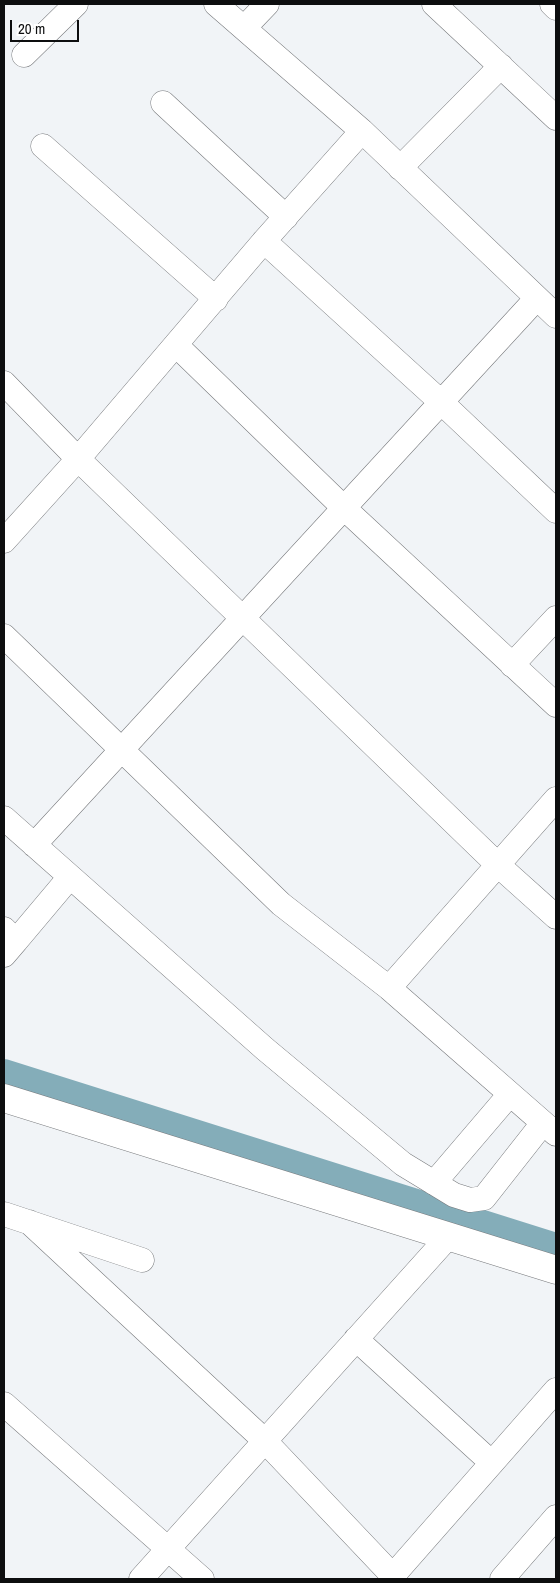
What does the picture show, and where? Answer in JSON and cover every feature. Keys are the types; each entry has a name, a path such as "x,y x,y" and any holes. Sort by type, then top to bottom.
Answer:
{"street":[{"path":"24,55 76,4"},
{"path":"216,4 362,131 556,316"},
{"path":"244,28 268,4"},
{"path":"434,4 556,118"},
{"path":"552,4 556,8"},
{"path":"400,168 502,66"},
{"path":"163,103 286,217"},
{"path":"4,541 78,459 264,241 362,131"},
{"path":"43,146 216,299"},
{"path":"264,241 441,402 556,511"},
{"path":"34,845 537,298"},
{"path":"176,345 344,508 556,706"},
{"path":"4,383 78,459 498,865 556,917"},
{"path":"512,665 556,618"},
{"path":"4,636 281,904 389,988 550,1128 484,1198 470,1200 434,1184 403,1164 272,1056 68,878 4,818"},
{"path":"389,988 556,800"},
{"path":"8,942 68,878"},
{"path":"434,1184 510,1094"},
{"path":"4,1098 556,1270"},
{"path":"4,1214 142,1260"},
{"path":"29,1222 264,1440 391,1577 556,1390"},
{"path":"141,1579 449,1236"},
{"path":"356,1339 492,1463"},
{"path":"4,1404 202,1579"},
{"path":"502,1579 556,1517"}],"waterway":[{"path":"4,1071 556,1245"}]}
